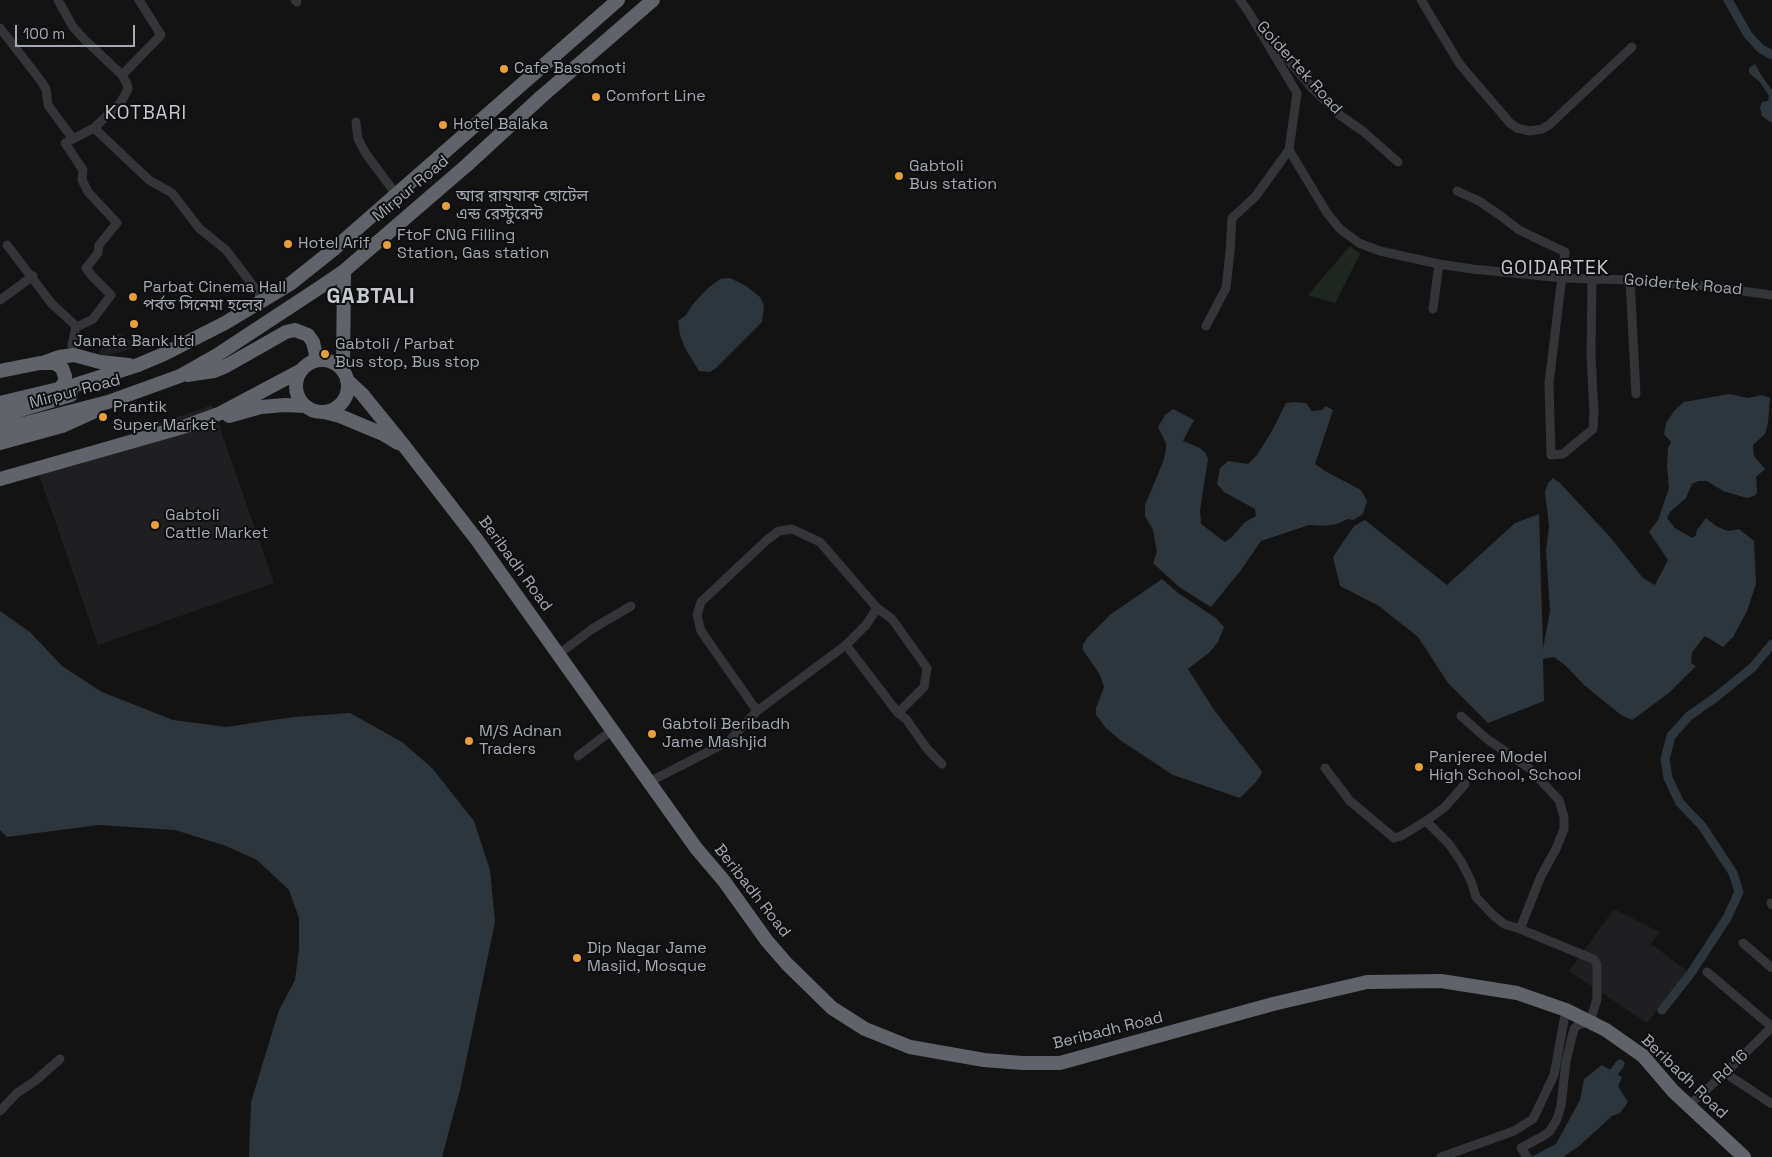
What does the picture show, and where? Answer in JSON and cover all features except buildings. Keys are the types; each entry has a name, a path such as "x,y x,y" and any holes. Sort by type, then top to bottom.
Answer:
{"highway":[{"name":"Mirpur Road","path":"0,403 61,388 138,365 186,344 264,300 315,265 618,0"},
{"name":"Mirpur Road","path":"0,430 108,402 180,376 217,355 344,271 653,0"},
{"path":"324,412 340,405 348,389 345,376 344,271"},
{"path":"180,376 214,371 286,332 295,330 308,335 313,342 316,355 314,361"},
{"path":"40,364 59,357 74,355 106,363 138,365"},
{"path":"0,479 221,413 250,399 314,361 330,362 345,376"},
{"path":"0,371 55,363 62,368 66,376 61,388 48,402"},
{"path":"0,416 112,380 138,365"},
{"path":"300,371 296,386 300,400 310,410 340,416 383,434 405,447"},
{"name":"Beribadh Road","path":"345,376 405,447 476,540 696,848 724,881 768,941 808,986 832,1008 849,1020 888,1040 910,1047 984,1060 1060,1063 1273,1004 1367,982 1441,981 1517,993 1566,1010 1606,1030 1643,1056 1673,1091 1744,1157"},
{"path":"0,443 62,426 85,417 108,402"},
{"path":"0,487 146,444 238,413 261,407 305,406"}],"street":[{"path":"58,0 70,22 82,38 122,75 128,89 121,102 94,128 65,143 83,170 82,180 88,192 116,223 99,245 98,253 86,268 110,295 92,319 76,326"},
{"path":"122,75 161,35 139,0"},
{"name":"Goidertek Road","path":"1240,0 1312,88 1341,116 1364,132 1398,162"},
{"path":"1421,0 1459,63 1468,74 1510,123 1516,128 1530,132 1542,129 1548,125 1632,47"},
{"name":"Goidertek Road","path":"1248,11 1297,93 1289,150 1327,213 1340,229 1360,243 1380,251 1439,264 1563,278 1630,280 1772,293"},
{"path":"0,28 41,81 46,89 48,105 73,138"},
{"path":"356,122 358,139 366,154 396,194"},
{"path":"94,128 149,180 172,194 199,228 226,250 264,300"},
{"path":"1206,326 1226,288 1232,218 1254,197 1289,150"},
{"path":"1457,191 1479,202 1520,230 1565,252 1550,383 1551,455 1563,454 1593,429 1591,356 1592,278"},
{"path":"7,245 52,304 76,326"},
{"path":"1433,309 1439,264"},
{"path":"0,300 32,276"},
{"path":"1630,280 1636,394"},
{"path":"74,355 72,344 76,326"},
{"path":"757,710 701,631 697,614 702,602 768,539 779,531 792,529 820,542 877,608 892,619 927,668 924,687 898,713"},
{"path":"559,654 592,629 631,606"},
{"path":"649,782 729,741 757,710 846,646 866,625 877,608"},
{"path":"846,646 898,713 906,719 928,750 942,764"},
{"path":"1461,716 1487,739 1529,768 1559,800 1564,817 1564,829 1556,849 1541,876 1520,929"},
{"path":"578,756 611,731"},
{"path":"1325,768 1350,801 1394,838 1401,836 1426,821 1444,807 1465,784"},
{"path":"1426,821 1449,844 1471,880 1476,897 1493,915 1504,924 1596,961 1597,999 1590,1022 1578,1025 1574,1029 1566,1061 1561,1106 1550,1131 1521,1148 1527,1157"},
{"path":"1743,943 1772,968"},
{"path":"1707,972 1772,1027"},
{"path":"1441,1157 1514,1131 1532,1119 1554,1075 1566,1010"},
{"name":"Rd 16","path":"1688,1106 1772,1027"},
{"path":"0,1111 17,1093 35,1081 60,1059"},
{"path":"1725,1073 1772,1104"}],"shaded area":[{"path":"1755,64 1772,90 1772,123 1762,116 1760,107 1762,102 1768,101 1769,96 1760,82 1749,73 1749,68"},
{"path":"1350,246 1360,254 1335,303 1308,295"},
{"path":"730,278 746,286 760,297 764,306 762,322 716,368 710,372 699,371 685,348 680,335 678,321 686,315 693,304 708,288 720,279"},
{"path":"119,333 139,347 100,357 99,351"},
{"path":"1729,394 1748,398 1762,395 1770,398 1765,434 1753,445 1754,456 1765,469 1756,477 1757,493 1747,498 1723,491 1707,481 1699,481 1692,484 1686,498 1670,512 1667,518 1675,528 1692,538 1696,535 1697,530 1706,518 1725,530 1739,529 1754,541 1756,584 1747,611 1733,637 1723,647 1705,636 1692,652 1691,663 1696,666 1669,693 1632,720 1621,715 1584,685 1566,666 1554,657 1543,659 1544,701 1488,723 1448,683 1418,637 1379,606 1340,586 1333,557 1354,526 1365,520 1447,585 1515,523 1539,514 1543,649 1550,611 1546,551 1549,526 1545,492 1548,483 1553,478 1560,483 1610,537 1643,578 1655,585 1668,560 1649,532 1658,520 1669,488 1667,466 1668,448 1671,442 1664,434 1666,423 1675,410 1684,402"},
{"path":"1286,403 1306,403 1312,411 1322,410 1326,406 1333,410 1315,464 1361,490 1367,501 1363,514 1353,520 1348,519 1337,524 1324,526 1309,525 1261,541 1241,570 1211,607 1179,587 1153,563 1157,552 1153,530 1145,516 1145,505 1166,450 1166,443 1158,427 1165,415 1173,409 1194,420 1183,441 1200,448 1205,452 1208,459 1200,510 1201,524 1225,542 1245,522 1256,516 1255,509 1224,492 1217,484 1220,468 1228,461 1248,464 1257,455 1272,431"},
{"name":"Gabtoli Cattle Market","path":"212,405 274,583 98,645 36,466"},
{"path":"1162,579 1178,593 1216,618 1224,627 1218,642 1210,652 1188,669 1214,710 1261,770 1262,773 1256,782 1240,798 1173,775 1120,740 1106,728 1096,715 1096,708 1104,687 1100,675 1083,650 1083,644 1111,614"},
{"path":"0,611 30,632 62,666 102,692 173,720 226,727 293,717 350,713 402,742 432,768 474,821 490,870 495,922 460,1090 442,1157 249,1157 251,1102 279,1010 295,980 299,949 299,918 289,890 257,860 226,846 175,830 98,825 7,837 0,830"},
{"path":"1614,909 1659,932 1651,944 1687,971 1647,1023 1569,971"},
{"path":"1602,1065 1622,1077 1618,1086 1628,1102 1620,1113 1612,1116 1578,1147 1563,1157 1531,1157 1556,1144 1580,1100 1584,1079"}],"waterway":[{"path":"1728,0 1748,35 1761,49 1772,55"},
{"path":"1662,1010 1691,973 1727,918 1739,892 1733,873 1702,826 1680,803 1668,778 1665,759 1671,736 1689,716 1753,667 1772,644"},
{"path":"1614,1072 1620,1064"}],"place":[{"name":"Cafe Basomoti","path":"504,69"},
{"name":"Comfort Line","path":"596,97"},
{"name":"Hotel Balaka","path":"443,125"},
{"name":"Gabtoli Bus station","path":"899,176"},
{"name":"আর রাযযাক হোটেল এন্ড রেস্টুরেন্ট","path":"446,206"},
{"name":"Hotel Arif","path":"288,244"},
{"name":"FtoF CNG Filling Station, Gas station","path":"387,245"},
{"name":"Parbat Cinema Hall পর্বত সিনেমা হলের","path":"133,297"},
{"name":"Janata Bank ltd","path":"134,324"},
{"name":"Gabtoli / Parbat Bus stop, Bus stop","path":"325,354"},
{"name":"Prantik Super Market","path":"103,417"},
{"name":"Gabtoli Cattle Market","path":"155,525"},
{"name":"Gabtoli Beribadh Jame Mashjid","path":"652,734"},
{"name":"M/S Adnan Traders","path":"469,741"},
{"name":"Panjeree Model High School, School","path":"1419,767"},
{"name":"Dip Nagar Jame Masjid, Mosque","path":"577,958"}],"district":[{"name":"KOTBARI","path":"146,114"},
{"name":"GOIDARTEK","path":"1555,269"},
{"name":"GABTALI","path":"371,297"}]}
